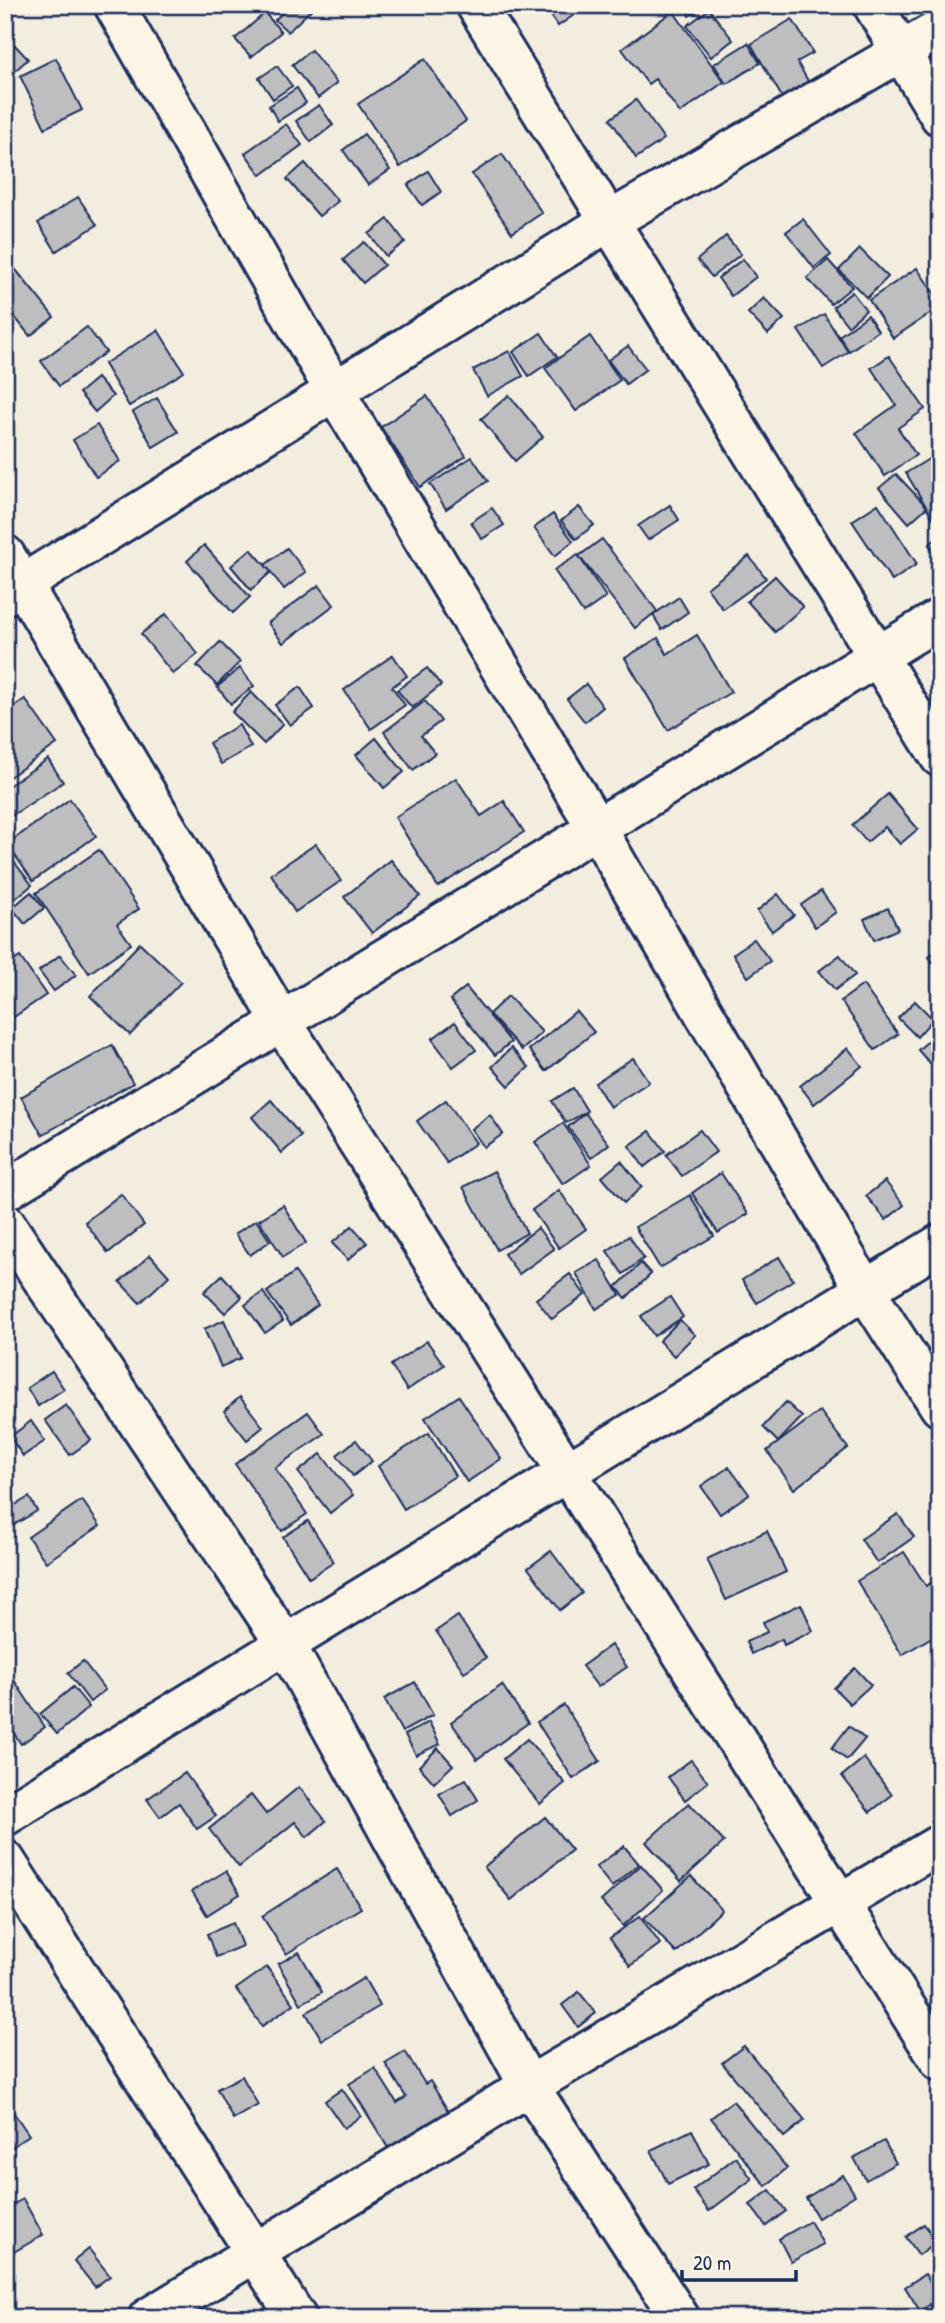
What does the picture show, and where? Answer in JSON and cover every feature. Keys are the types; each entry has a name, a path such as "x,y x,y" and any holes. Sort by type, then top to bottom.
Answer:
{"street":[{"path":"114,5 335,392 597,829 865,1290 940,1408"},
{"path":"476,5 940,757"},
{"path":"873,5 940,116"},
{"path":"940,29 608,222 335,392 11,578 282,1021 940,2061"},
{"path":"5,1191 940,618"},
{"path":"5,1223 286,1645 529,2086 680,2318"},
{"path":"5,1816 940,1244"},
{"path":"148,2318 529,2086 940,1844"},
{"path":"5,1860 296,2318"}],"building":[{"path":"290,5 316,5 288,32 275,20"},
{"path":"544,5 568,5 574,15 558,26"},
{"path":"684,5 711,5 689,16"},
{"path":"709,9 733,40 711,57 687,26"},
{"path":"673,11 724,82 680,113 655,79 648,84 622,49"},
{"path":"265,13 281,32 251,57 235,39"},
{"path":"792,19 813,53 797,62 808,81 782,97 751,44"},
{"path":"12,42 28,59 6,79 5,48"},
{"path":"748,43 760,63 726,84 714,64"},
{"path":"311,50 337,83 318,98 292,65"},
{"path":"56,58 82,110 45,128 20,76"},
{"path":"425,59 466,121 400,167 358,104"},
{"path":"277,66 292,86 273,99 259,78"},
{"path":"297,88 306,103 278,121 269,106"},
{"path":"636,100 664,139 636,158 610,119"},
{"path":"319,105 333,125 311,142 296,121"},
{"path":"286,124 302,145 261,175 245,153"},
{"path":"364,134 390,170 368,185 343,150"},
{"path":"502,154 542,213 512,233 472,174"},
{"path":"305,163 338,201 319,216 287,179"},
{"path":"428,171 441,192 422,205 408,185"},
{"path":"78,197 97,225 56,251 38,223"},
{"path":"388,219 405,242 386,256 369,234"},
{"path":"803,219 831,255 814,268 786,232"},
{"path":"726,236 741,254 712,277 697,260"},
{"path":"364,242 384,265 363,283 343,260"},
{"path":"860,249 888,277 867,298 839,270"},
{"path":"743,259 756,277 731,296 718,278"},
{"path":"828,260 852,287 831,304 807,278"},
{"path":"917,268 940,302 940,307 893,338 869,300"},
{"path":"16,270 54,317 30,336 5,305 5,279"},
{"path":"852,292 866,310 848,326 833,307"},
{"path":"764,298 784,319 768,334 748,313"},
{"path":"824,314 848,352 823,368 798,330"},
{"path":"868,315 878,331 849,351 839,336"},
{"path":"87,327 106,352 59,386 41,361"},
{"path":"158,330 184,372 129,406 104,364"},
{"path":"541,333 557,357 529,376 513,352"},
{"path":"590,336 620,380 576,411 545,368"},
{"path":"628,346 646,369 626,384 608,360"},
{"path":"509,351 523,376 487,396 473,370"},
{"path":"889,356 925,409 898,428 916,455 885,476 856,433 896,405 871,368"},
{"path":"97,378 113,396 95,412 79,393"},
{"path":"509,395 543,437 515,461 481,419"},
{"path":"427,396 466,456 420,487 381,427"},
{"path":"157,398 178,432 153,447 133,412"},
{"path":"97,425 120,461 96,477 73,440"},
{"path":"940,452 940,513 933,518 906,473"},
{"path":"472,457 488,481 446,509 430,484"},
{"path":"896,474 927,507 909,523 879,488"},
{"path":"878,504 917,564 892,581 852,521"},
{"path":"670,505 679,520 648,540 638,526"},
{"path":"579,507 594,525 576,539 561,521"},
{"path":"492,508 504,525 482,539 471,522"},
{"path":"553,514 573,541 555,556 534,528"},
{"path":"940,535 940,557 929,545"},
{"path":"602,539 657,611 635,628 579,556"},
{"path":"204,545 250,597 233,613 187,561"},
{"path":"287,548 306,572 284,589 265,565"},
{"path":"251,549 271,572 251,590 231,566"},
{"path":"578,555 606,597 583,613 554,570"},
{"path":"749,556 766,578 723,609 707,588"},
{"path":"775,576 803,607 775,632 747,601"},
{"path":"319,585 334,605 283,643 268,623"},
{"path":"679,597 688,612 662,630 653,615"},
{"path":"166,614 198,654 173,674 141,634"},
{"path":"697,635 731,692 668,730 625,658 658,638 667,654"},
{"path":"220,642 240,662 217,685 197,666"},
{"path":"393,655 407,676 392,687 405,705 371,729 344,690"},
{"path":"240,668 254,686 231,704 217,687"},
{"path":"427,668 441,685 412,708 397,690"},
{"path":"586,684 603,707 585,722 567,699"},
{"path":"300,687 314,708 290,725 275,705"},
{"path":"251,692 283,724 264,744 232,712"},
{"path":"25,699 57,744 8,778 5,775 5,713"},
{"path":"425,701 441,721 421,736 435,753 413,770 384,732"},
{"path":"239,725 251,747 221,764 209,743"},
{"path":"376,738 404,772 384,788 356,755"},
{"path":"48,759 63,782 5,820 5,788"},
{"path":"456,778 481,816 504,801 524,832 438,887 395,817"},
{"path":"888,794 918,829 900,844 885,827 867,842 852,825"},
{"path":"70,799 96,836 33,881 7,844"},
{"path":"316,844 341,881 295,912 271,874"},
{"path":"5,850 32,885 5,907"},
{"path":"99,850 139,909 117,924 131,944 89,973 36,893"},
{"path":"391,860 420,896 372,933 344,897"},
{"path":"821,891 836,912 815,927 801,905"},
{"path":"31,892 44,908 25,924 12,908"},
{"path":"778,894 794,915 772,931 757,911"},
{"path":"888,908 898,929 874,940 864,919"},
{"path":"754,939 770,961 748,977 733,954"},
{"path":"140,943 181,982 130,1035 90,996"},
{"path":"940,949 940,973 929,957"},
{"path":"60,955 76,975 54,991 39,971"},
{"path":"840,955 855,975 835,990 819,971"},
{"path":"20,957 46,995 5,1023 5,967"},
{"path":"863,985 898,1034 875,1050 841,1001"},
{"path":"466,987 511,1042 495,1055 450,1000"},
{"path":"508,996 542,1032 522,1050 489,1014"},
{"path":"915,1001 933,1019 917,1037 898,1018"},
{"path":"576,1011 594,1032 546,1071 529,1050"},
{"path":"455,1022 476,1050 453,1067 432,1039"},
{"path":"940,1030 940,1075 918,1050"},
{"path":"112,1045 133,1083 42,1135 21,1097"},
{"path":"511,1048 529,1067 509,1086 492,1067"},
{"path":"848,1048 862,1066 814,1104 800,1086"},
{"path":"633,1058 649,1082 610,1107 595,1083"},
{"path":"573,1088 587,1111 566,1123 552,1101"},
{"path":"271,1100 301,1136 282,1153 252,1117"},
{"path":"446,1100 476,1143 447,1163 417,1121"},
{"path":"585,1113 609,1144 591,1158 568,1127"},
{"path":"490,1115 503,1134 484,1147 471,1129"},
{"path":"563,1123 591,1165 563,1184 535,1142"},
{"path":"700,1130 716,1152 682,1176 666,1155"},
{"path":"650,1131 665,1151 644,1167 629,1146"},
{"path":"621,1161 642,1187 624,1203 602,1177"},
{"path":"494,1171 527,1233 497,1250 463,1187"},
{"path":"721,1173 748,1214 718,1233 692,1193"},
{"path":"885,1181 904,1205 886,1220 866,1196"},
{"path":"559,1190 586,1229 559,1248 532,1210"},
{"path":"121,1194 144,1225 108,1253 85,1222"},
{"path":"690,1195 714,1236 660,1268 635,1227"},
{"path":"283,1205 306,1243 283,1257 259,1220"},
{"path":"256,1220 270,1241 250,1255 235,1234"},
{"path":"352,1226 367,1243 348,1260 332,1243"},
{"path":"538,1228 554,1249 519,1274 504,1254"},
{"path":"629,1236 644,1258 623,1274 607,1251"},
{"path":"150,1255 169,1276 140,1303 120,1282"},
{"path":"779,1257 793,1280 757,1303 742,1280"},
{"path":"599,1260 620,1295 596,1309 576,1273"},
{"path":"641,1263 651,1274 626,1298 616,1287"},
{"path":"295,1272 318,1305 291,1325 267,1292"},
{"path":"570,1274 585,1295 552,1319 536,1299"},
{"path":"222,1275 242,1297 225,1313 204,1292"},
{"path":"263,1292 283,1321 265,1333 245,1305"},
{"path":"670,1297 683,1317 654,1336 641,1316"},
{"path":"224,1320 241,1358 221,1367 204,1329"},
{"path":"680,1320 695,1335 674,1356 659,1341"},
{"path":"427,1341 444,1365 407,1390 391,1365"},
{"path":"52,1371 64,1389 38,1406 27,1388"},
{"path":"459,1396 501,1459 467,1482 425,1418"},
{"path":"240,1397 263,1427 247,1440 224,1411"},
{"path":"786,1402 802,1417 778,1442 763,1427"},
{"path":"66,1405 91,1440 70,1455 45,1420"},
{"path":"820,1411 848,1448 794,1489 767,1451"},
{"path":"308,1412 324,1434 275,1468 307,1514 282,1531 235,1464"},
{"path":"31,1421 45,1441 23,1456 10,1437"},
{"path":"429,1433 455,1476 404,1509 378,1466"},
{"path":"356,1440 372,1461 353,1476 337,1455"},
{"path":"321,1454 353,1495 330,1513 298,1472"},
{"path":"729,1467 749,1494 720,1514 701,1486"},
{"path":"29,1497 37,1511 12,1526 5,1511"},
{"path":"82,1500 100,1526 46,1562 28,1537"},
{"path":"898,1514 914,1537 877,1563 861,1539"},
{"path":"308,1521 334,1562 309,1578 283,1537"},
{"path":"767,1531 786,1572 726,1600 707,1559"},
{"path":"551,1551 582,1593 560,1610 528,1568"},
{"path":"904,1552 926,1586 934,1581 940,1591 940,1632 902,1655 857,1581"},
{"path":"801,1604 813,1631 784,1645 782,1639 751,1654 746,1642 767,1632 763,1622"},
{"path":"458,1616 486,1658 464,1672 436,1631"},
{"path":"611,1645 627,1667 598,1687 582,1666"},
{"path":"83,1661 105,1690 90,1702 68,1673"},
{"path":"855,1668 871,1685 850,1704 834,1688"},
{"path":"10,1674 45,1727 21,1744 5,1720 5,1677"},
{"path":"415,1682 433,1715 402,1732 384,1699"},
{"path":"502,1685 528,1723 477,1759 451,1722"},
{"path":"73,1687 89,1707 57,1734 40,1714"},
{"path":"564,1705 600,1761 573,1779 537,1722"},
{"path":"429,1722 440,1744 416,1755 405,1735"},
{"path":"849,1726 865,1739 847,1760 832,1748"},
{"path":"527,1739 565,1783 540,1804 503,1759"},
{"path":"438,1748 453,1765 434,1783 419,1766"},
{"path":"864,1758 892,1795 870,1812 842,1776"},
{"path":"691,1760 708,1782 685,1800 668,1777"},
{"path":"185,1773 216,1816 197,1829 179,1803 160,1817 147,1799"},
{"path":"466,1779 478,1800 452,1816 439,1794"},
{"path":"299,1787 326,1821 307,1837 295,1822 239,1867 209,1829 251,1795 266,1814"},
{"path":"689,1803 724,1842 681,1881 646,1842"},
{"path":"545,1817 572,1850 511,1900 484,1867"},
{"path":"624,1846 639,1864 612,1887 596,1867"},
{"path":"641,1865 663,1890 623,1926 601,1901"},
{"path":"337,1869 361,1908 286,1954 262,1916"},
{"path":"226,1871 240,1894 207,1915 192,1891"},
{"path":"691,1876 722,1910 676,1953 644,1918"},
{"path":"640,1916 660,1944 630,1966 610,1938"},
{"path":"233,1923 242,1946 216,1957 207,1934"},
{"path":"299,1952 322,1992 301,2004 278,1964"},
{"path":"267,1967 294,2004 262,2026 236,1989"},
{"path":"364,1978 380,2006 322,2040 306,2013"},
{"path":"579,1992 596,2013 578,2027 562,2005"},
{"path":"744,2046 805,2120 784,2137 722,2063"},
{"path":"405,2051 425,2084 430,2081 450,2114 390,2151 349,2084 375,2068 397,2103 406,2097 385,2063"},
{"path":"242,2076 258,2105 233,2119 217,2089"},
{"path":"342,2089 361,2116 344,2128 325,2101"},
{"path":"5,2100 29,2135 5,2152"},
{"path":"733,2101 787,2168 766,2186 711,2118"},
{"path":"692,2130 709,2164 668,2184 651,2150"},
{"path":"884,2141 896,2163 866,2180 854,2158"},
{"path":"736,2157 752,2179 709,2211 693,2190"},
{"path":"843,2175 855,2195 818,2218 806,2198"},
{"path":"770,2190 786,2211 766,2226 750,2205"},
{"path":"23,2199 43,2235 5,2257 5,2209"},
{"path":"810,2221 823,2244 791,2262 779,2239"},
{"path":"924,2224 937,2241 919,2255 906,2237"},
{"path":"89,2249 110,2276 95,2287 74,2261"},
{"path":"925,2274 940,2298 920,2311 905,2287"}]}
